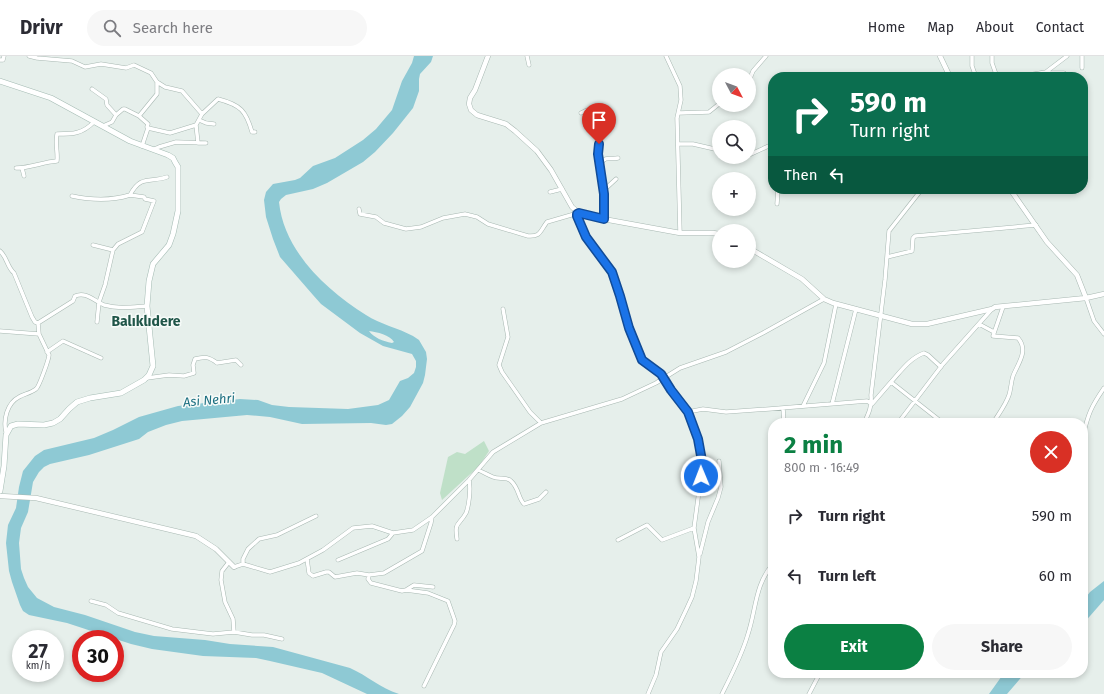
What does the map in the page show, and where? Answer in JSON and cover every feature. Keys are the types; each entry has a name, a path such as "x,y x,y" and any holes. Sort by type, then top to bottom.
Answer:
{"main road":[{"path":"0,81 51,98 130,141 171,156 178,167 178,202 171,240 166,249 153,264 148,288 147,306 153,366 151,372 146,378 121,393 90,398 77,402 60,420 53,423 44,425 18,424 11,426 6,432 0,492"}],"street":[{"path":"0,60 3,60 4,56"},
{"path":"29,56 72,62 86,66 101,64 126,68 134,65 151,73 157,82 165,87 182,91 202,114"},
{"path":"488,56 476,90 470,98 469,104 471,110 477,115 506,124 537,150 572,207 578,214 577,216 586,237 612,272 629,328 642,360 661,374 688,412 698,439 702,469 694,528 699,557"},
{"path":"527,56 528,65"},
{"path":"666,56 680,86 682,100 677,118 680,233"},
{"path":"756,68 766,56"},
{"path":"940,56 948,72"},
{"path":"972,56 972,66 974,72"},
{"path":"992,56 995,72"},
{"path":"1049,72 1067,56"},
{"path":"1082,56 1082,68"},
{"path":"139,116 157,94 157,82"},
{"path":"92,89 106,98 107,104 116,115"},
{"path":"198,143 196,125 202,114 218,99 243,110 249,121 252,132 255,132"},
{"path":"103,126 112,122 116,115 123,110 139,116 148,124 142,146"},
{"path":"581,113 587,110 599,135 598,154 603,191 604,219"},
{"path":"678,113 709,112 712,110"},
{"path":"199,120 214,124"},
{"path":"16,168 37,166 43,163 57,161 57,134 76,134 94,122"},
{"path":"148,128 170,133 196,125"},
{"path":"154,149 176,142 206,143"},
{"path":"678,144 694,144 712,148"},
{"path":"756,153 768,145"},
{"path":"600,164 604,159 618,158"},
{"path":"22,168 24,176"},
{"path":"130,195 133,189 145,180 162,179 167,177"},
{"path":"603,191 616,179"},
{"path":"550,192 562,189"},
{"path":"777,204 778,194"},
{"path":"867,418 872,404 870,395 889,231 918,194"},
{"path":"1015,194 1047,242 1077,275 1092,316 1104,334"},
{"path":"72,196 110,199 130,195 144,197 145,200 154,201 142,232 118,244 113,250 105,285 99,302 97,322"},
{"path":"359,209 360,214 376,217 384,223 406,229 421,227 443,218 465,214 478,217 488,224 528,236 535,236 539,234 547,222 578,214 680,233 712,233"},
{"path":"887,257 912,251 913,238 915,236 1036,225"},
{"path":"93,245 113,250"},
{"path":"0,251 3,253 10,270 14,273 32,317 35,322 38,323 39,334 49,355 39,385 36,389 19,396 12,401 4,424 6,432"},
{"path":"756,252 802,279 824,298 836,304 856,308 912,324 927,324 995,308 1086,298 1104,294"},
{"path":"38,323 73,301 75,296 78,294 88,296 99,302 120,308 147,306"},
{"path":"2,496 36,498 196,536 216,549 234,567 244,564 270,572 307,559 323,550 353,528 372,526 393,533 413,530 432,517 469,480 493,452 541,423 622,399 656,384 680,368 726,352 763,333 824,298"},
{"path":"803,406 824,363 836,304"},
{"path":"996,418 1009,396 1013,376 1022,358 1021,341 1018,338 993,336 1004,307"},
{"path":"832,404 856,308"},
{"path":"503,309 508,337 499,365 502,372 530,412 541,423"},
{"path":"902,418 941,366 992,309"},
{"path":"979,324 994,332"},
{"path":"0,331 39,334"},
{"path":"47,352 63,341 101,358"},
{"path":"872,404 910,361 919,354 924,352 941,366"},
{"path":"146,378 170,375 184,376 194,373 193,365 195,359 204,356 211,358 217,363 236,360 240,365"},
{"path":"892,382 937,418"},
{"path":"1087,418 1091,406 1104,388"},
{"path":"688,412 703,409 726,412 867,401 872,404"},
{"path":"783,408 784,418"},
{"path":"648,694 656,675 661,652 677,629 692,597 699,557 708,522 721,487 720,461"},
{"path":"478,470 493,478 504,478 511,481 518,489 521,500 524,504 539,499 546,492"},
{"path":"457,539 456,527 467,509 470,489 469,480"},
{"path":"244,564 243,559 248,549 259,539 277,535 316,516"},
{"path":"307,559 309,573 313,576 326,572 329,572 335,577 356,573 369,575 384,573 422,551 432,523 432,517"},
{"path":"618,540 647,524 662,540 694,528"},
{"path":"338,560 388,539 393,533"},
{"path":"229,562 222,571 221,580 225,602 233,619 234,632"},
{"path":"722,694 742,653 749,632 756,601 764,576 768,571"},
{"path":"369,575 368,579 371,583 394,590 422,592 445,599 450,604 455,621 454,625 424,686"},
{"path":"406,590 414,585 433,587"},
{"path":"92,601 106,605 118,613 172,629 213,634 234,632 264,635 282,639"},
{"path":"809,694 817,678"}],"green space":[{"path":"484,441 489,451 479,466 442,500 440,493 448,457 457,452 465,454"}],"water":[{"path":"414,56 433,56 431,62 420,74 419,91 413,108 393,133 375,152 363,162 327,183 313,189 286,195 279,202 289,237 309,268 322,281 336,294 366,315 407,333 419,340 426,352 427,359 425,375 423,383 410,407 392,424 386,425 371,423 302,424 270,417 247,415 182,421 148,432 139,439 89,455 50,464 39,472 33,482 28,512 21,528 19,543 21,569 28,587 37,598 54,607 85,615 135,632 154,636 273,647 350,668 386,689 399,694 367,694 322,673 256,658 203,656 152,649 124,642 124,630 88,630 67,623 29,615 23,611 9,571 6,543 8,525 16,508 23,471 35,456 44,450 94,438 139,417 178,406 240,399 258,400 272,405 289,407 348,409 378,405 389,400 400,381 408,378 414,373 416,361 412,354 383,346 360,333 321,304 280,257 266,217 264,200 266,192 273,184 300,178 313,166 335,158 363,140 376,129 392,110 402,81 412,63","holes":["369,331 386,336 394,342 392,343 379,339 373,336"]},
{"path":"1104,581 1104,600 1088,618 1088,595"},
{"path":"1000,678 1021,678 1007,694 989,694"}],"district":[{"name":"Balıklıdere","path":"146,321"}],"route":[{"path":"599,144 598,154 604,194 604,219 579,213 577,216 586,237 612,272 629,328 642,360 661,374 688,412 698,439 702,461 701,476"}],"water label":[{"name":"Asi Nehri","path":"209,400"}]}
